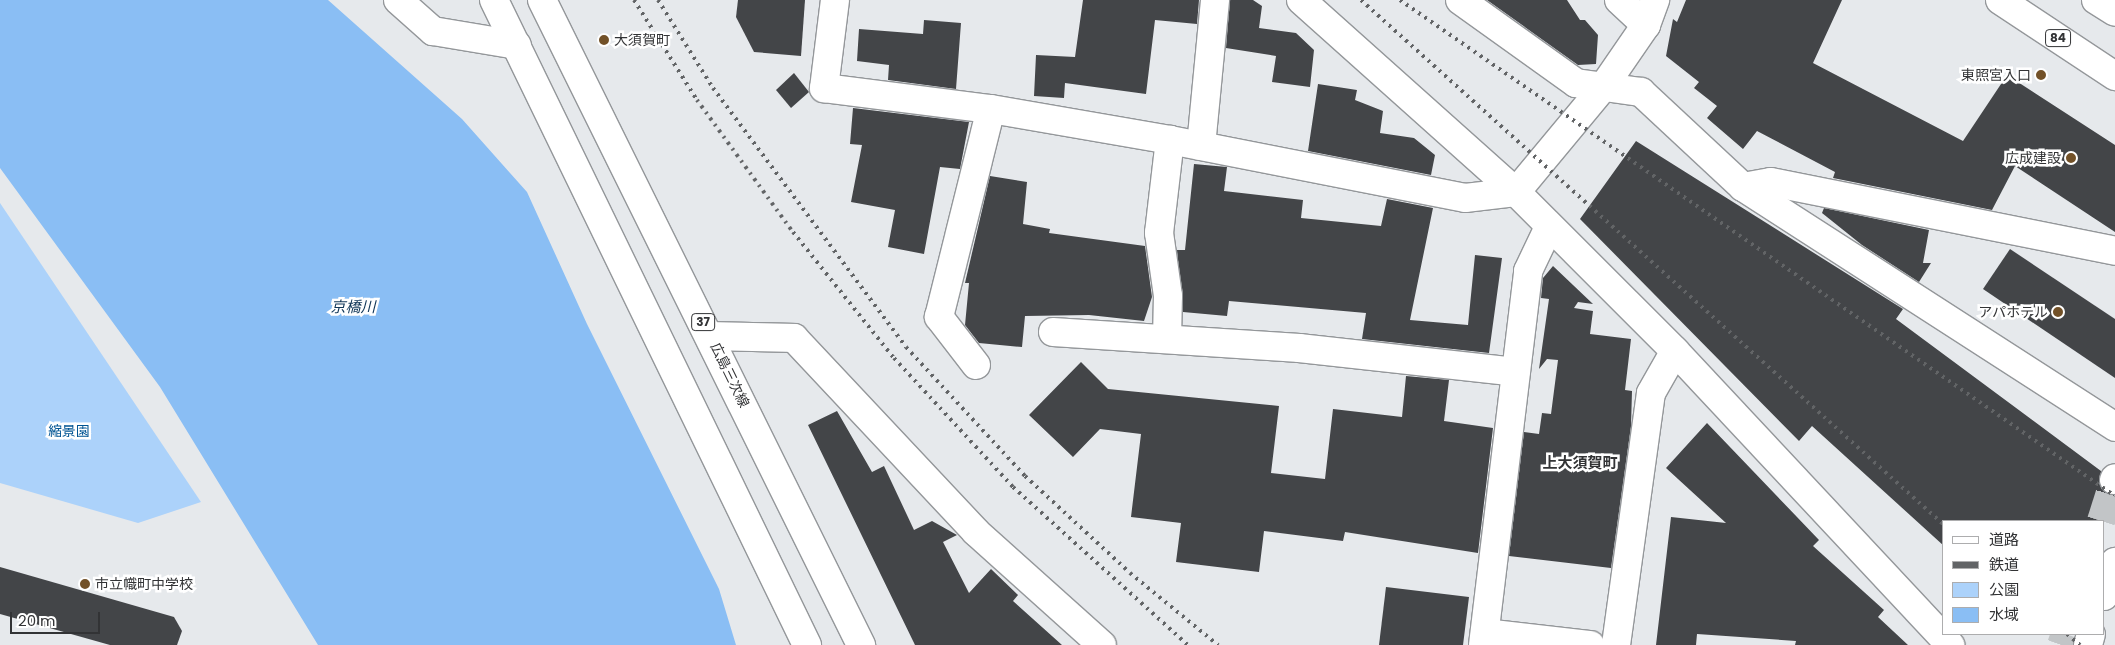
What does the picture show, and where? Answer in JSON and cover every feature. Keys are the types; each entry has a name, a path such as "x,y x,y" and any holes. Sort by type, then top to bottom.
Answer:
{"street":[{"path":"398,0 434,31 517,45"},
{"path":"494,0 807,645"},
{"name":"広島三次線","path":"542,0 711,336 860,645"},
{"path":"835,0 824,88 992,109 1170,140 1464,198 1516,192 1604,86 1646,25 1655,0"},
{"path":"1201,146 1215,0"},
{"path":"1301,0 1516,192 1548,229 1675,351 1950,645"},
{"path":"1460,0 1576,83 1641,92 1743,187 2115,427"},
{"path":"1619,0 1646,25"},
{"name":"84","path":"2000,0 2115,76"},
{"path":"2096,0 2115,12"},
{"path":"976,365 939,317 992,109"},
{"path":"1167,339 1168,296 1159,233 1170,140"},
{"path":"1743,187 1771,182 2115,251"},
{"path":"1548,229 1528,270 1484,639 1590,645"},
{"path":"1053,332 1167,339 1516,372"},
{"path":"711,336 794,338 976,532 1102,645"},
{"path":"1616,645 1651,392 1675,351"},
{"path":"2105,593 2115,562"}],"green space":[{"name":"縮景園","path":"0,203 201,502 138,523 0,483"}],"water":[{"name":"京橋川","path":"0,0 328,0 462,119 527,192 587,324 719,589 736,645 318,645 160,387 0,168"}],"building":[{"path":"738,0 805,0 801,56 754,52 736,17"},
{"path":"1083,0 1199,0 1197,24 1155,20 1146,94 1065,83 1064,98 1034,96 1036,55 1075,57"},
{"path":"1230,0 1253,0 1262,6 1259,28 1296,33 1314,50 1310,87 1272,82 1276,56 1226,48"},
{"path":"1487,0 1567,0 1580,20 1585,20 1598,35 1596,64 1578,65"},
{"path":"1686,0 1842,0 1813,63 1963,141 2007,75 2115,145 2115,232 2015,166 1992,210 1833,178 1835,172 1757,131 1743,149 1707,118 1717,106 1694,88 1699,82 1666,56 1673,19 1677,22"},
{"path":"924,20 961,23 956,89 888,80 889,65 857,61 859,29 923,34"},
{"path":"794,73 809,92 791,108 776,90"},
{"path":"1318,84 1357,90 1355,100 1383,111 1380,133 1414,138 1435,155 1431,175 1308,151"},
{"path":"853,108 969,122 960,169 940,167 924,254 888,247 895,210 851,202 862,145 850,144"},
{"path":"1636,141 1903,309 1896,319 2101,471 2101,488 2115,496 2115,521 1942,520 1942,544 1812,426 1799,441 1580,219"},
{"path":"1194,164 1227,167 1224,191 1303,200 1301,218 1381,226 1387,199 1433,208 1410,320 1468,325 1475,255 1502,258 1489,353 1362,339 1366,313 1229,301 1227,316 1183,312 1177,250 1185,250"},
{"path":"990,176 1027,182 1023,224 1050,229 1049,233 1145,246 1152,297 1144,321 1089,315 1025,316 1022,347 979,343 965,325 969,283 965,283"},
{"path":"1824,208 1929,230 1923,263 1931,263 1919,282 1862,245 1822,213"},
{"path":"2010,249 2115,319 2115,378 1983,289"},
{"path":"1553,266 1593,304 1578,302 1574,308 1593,311 1590,334 1631,339 1625,390 1632,391 1631,426 1611,568 1509,556 1524,432 1539,434 1542,413 1551,414 1558,360 1547,359 1539,369 1549,299 1541,298 1543,278"},
{"path":"1081,362 1108,389 1279,406 1271,473 1325,479 1333,409 1402,417 1406,376 1449,380 1444,421 1493,428 1478,553 1345,532 1343,541 1264,531 1259,572 1176,562 1181,523 1131,517 1141,434 1100,429 1073,457 1029,415"},
{"path":"837,411 872,472 884,466 914,530 932,521 957,535 943,542 969,593 991,569 1018,595 1013,601 1062,645 915,645 808,425"},
{"path":"1707,423 1819,540 1813,546 1884,610 1878,617 1908,645 1795,645 1796,641 1697,634 1696,645 1656,645 1671,517 1726,523 1666,468"},
{"path":"0,567 174,617 182,631 177,645 110,645 0,614"},
{"path":"1386,587 1469,597 1463,645 1379,645"}],"tunnel":[{"path":"2101,520 2114,480"},
{"path":"2061,645 2065,635"}],"railway":[{"path":"634,0 697,100 793,232 894,358 1013,487 1188,645"},
{"path":"658,0 713,88 906,347 1025,476 1130,573 1218,645"},
{"path":"1361,0 1942,523"},
{"path":"1400,0 2115,496"},
{"path":"2068,635 2080,645"}],"place":[{"name":"大須賀町","path":"604,40"},
{"name":"東照宮入口","path":"2041,75"},
{"name":"広成建設","path":"2071,158"},
{"name":"アパホテル","path":"2058,312"},
{"name":"市立幟町中学校","path":"85,584"}],"district":[{"name":"上大須賀町","path":"1580,463"}]}
